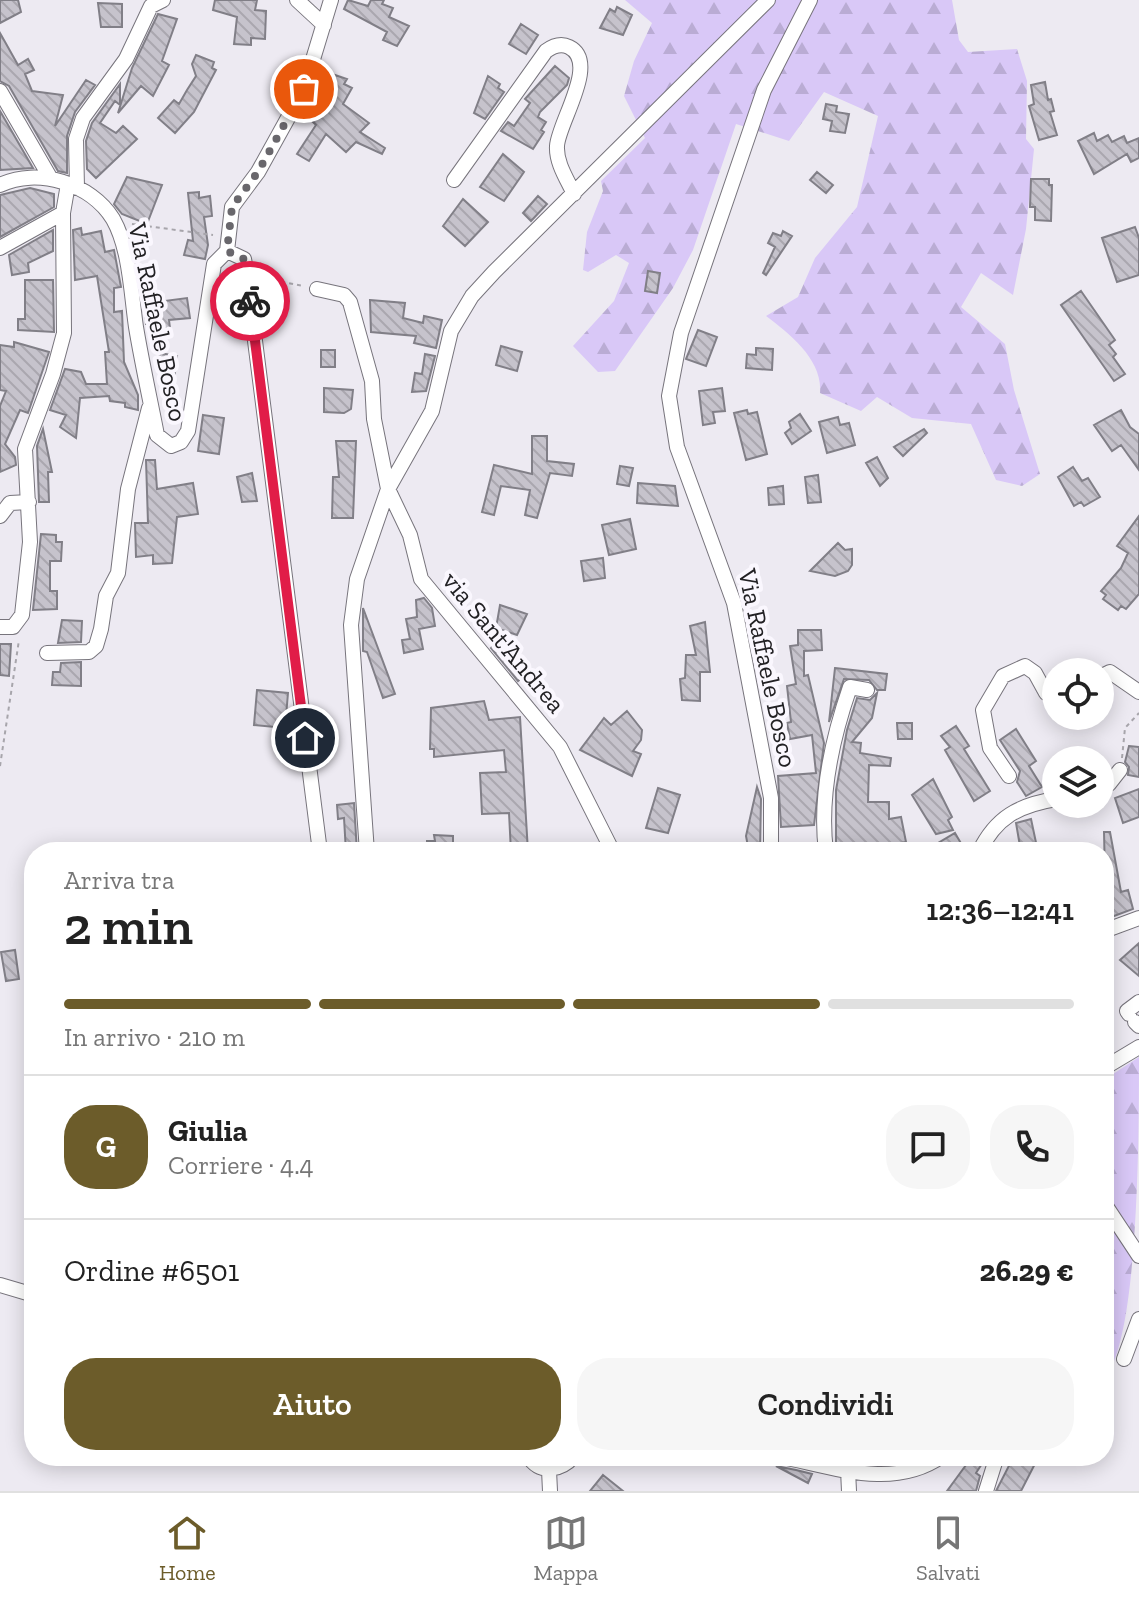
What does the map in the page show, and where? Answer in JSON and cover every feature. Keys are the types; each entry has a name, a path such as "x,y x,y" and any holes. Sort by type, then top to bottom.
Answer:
{"street":[{"path":"0,627 13,627 22,615 30,542 25,449 53,374 64,333 63,213 73,186 76,139 83,118 126,59 151,6 163,0"},
{"path":"297,0 324,25"},
{"path":"319,842 246,270 244,259 229,242 232,207 258,172 304,89 331,0"},
{"path":"366,842 351,625 357,579 388,489 424,431 438,394 451,331 472,296 768,0"},
{"name":"Via Raffaele Bosco","path":"771,842 771,798 734,603 677,447 669,396 681,333 764,90 810,0"},
{"path":"454,180 546,51 554,45 567,46 577,53 581,66 579,81 557,144 557,159 574,194"},
{"path":"0,91 51,179"},
{"name":"Via Raffaele Bosco","path":"0,185 15,177 51,179 73,186 96,198 115,222 127,267 157,435 162,443 171,446 181,442 188,431 214,264 229,242"},
{"path":"0,248 63,213"},
{"name":"via Sant'Andrea","path":"317,289 344,295 350,302 372,381 374,419 388,489 410,535 421,579 560,747 608,842"},
{"path":"47,653 89,652 96,646 106,596 118,573 128,489 150,400"},
{"path":"0,516 10,503 28,498"},
{"path":"1009,776 990,748 983,710 1003,676 1025,666 1035,673 1042,686"},
{"path":"1114,675 1139,692"},
{"path":"824,842 828,772 845,701 850,687 867,690"},
{"path":"1114,778 1120,770"},
{"path":"984,842 992,828 1011,812 1042,801"},
{"path":"1114,927 1139,918"},
{"path":"1134,1021 1127,1011 1139,1002"},
{"path":"1114,1062 1139,1047"},
{"path":"1114,1218 1139,1256"},
{"path":"0,1285 24,1292"},
{"path":"1124,1359 1139,1319"},
{"path":"537,1466 549,1470 556,1466"},
{"path":"828,1466 890,1477 923,1466"},
{"path":"986,1491 994,1466"},
{"path":"549,1470 550,1491"},
{"path":"849,1491 854,1471"},
{"path":"854,1471 858,1491"}],"path":[{"path":"115,222 229,242"},
{"path":"255,252 267,279 317,289"},
{"path":"0,766 12,702 22,615"},
{"path":"1120,770 1125,728 1139,713"}],"green space":[{"path":"625,0 952,0 959,40 968,52 1017,49 1027,81 1026,139 1034,149 1026,229 1013,295 981,273 961,307 1005,344 1014,390 1040,474 1022,486 996,480 971,424 912,418 877,397 861,411 820,393 820,381 811,359 766,316 798,297 815,258 857,207 878,116 824,92 789,141 736,124 693,250 673,288 615,371 598,372 573,346 614,301 629,263 616,255 588,272 583,270 587,232 603,191 601,181 645,138 624,96 634,61 652,23"},
{"path":"1139,1057 1132,1268 1126,1311 1114,1359 1114,1073"}],"building":[{"path":"0,0 18,0 21,12 0,23"},
{"path":"215,0 257,0 255,10 266,11 265,39 251,38 251,45 234,44 237,17 213,10"},
{"path":"348,0 368,6 371,0 384,0 382,4 393,8 389,17 409,26 397,46 383,40 387,32 344,9"},
{"path":"98,3 122,4 122,27 101,27"},
{"path":"617,7 632,15 623,35 600,28 610,9 615,12"},
{"path":"158,14 177,19 162,61 169,65 153,96 141,86 118,113 132,68"},
{"path":"521,24 538,35 526,54 509,44"},
{"path":"0,33 18,65 28,59 34,70 25,74 32,91 63,95 55,126 86,80 95,85 75,112 67,136 67,173 58,171 9,86 0,81"},
{"path":"196,55 214,62 212,68 216,70 194,112 175,133 158,118 174,100 179,104 196,76 192,64"},
{"path":"555,66 569,78 567,85 540,112 538,117 546,122 541,130 544,132 533,149 501,131 508,122 514,126 530,103 525,99"},
{"path":"335,75 347,79 344,84 352,88 343,104 369,123 360,132 385,148 382,154 356,142 346,152 326,134 309,161 297,154 316,125 310,119 320,110"},
{"path":"488,76 500,84 498,88 504,92 485,119 474,113"},
{"path":"1045,82 1057,135 1039,140 1029,106 1034,104 1031,85"},
{"path":"120,84 120,105 115,101 100,123 116,133 123,126 137,139 96,178 87,169 86,141 92,123"},
{"path":"826,104 837,106 836,112 849,114 845,133 830,131 832,121 823,119"},
{"path":"0,111 33,168 0,170"},
{"path":"1094,133 1097,141 1108,135 1112,142 1124,136 1127,143 1139,138 1139,158 1131,162 1127,154 1094,174 1078,141"},
{"path":"503,154 524,172 504,201 480,187"},
{"path":"817,172 833,185 826,193 810,180"},
{"path":"127,177 162,185 147,224 122,214 114,204"},
{"path":"1031,179 1049,179 1049,185 1052,185 1051,221 1035,220 1035,207 1030,207"},
{"path":"30,188 54,194 54,207 0,237 0,195"},
{"path":"199,192 199,198 210,196 212,216 204,217 208,245 205,259 184,255 188,240 193,241 188,193"},
{"path":"538,196 547,204 531,221 523,213"},
{"path":"463,199 488,222 465,246 443,226"},
{"path":"1135,227 1139,238 1139,275 1117,282 1102,238"},
{"path":"81,228 82,235 101,231 105,252 114,250 121,287 114,288 114,312 122,311 124,362 138,395 138,410 125,407 125,403 110,401 109,396 80,398 76,438 60,427 66,415 50,410 65,369 81,372 86,384 107,384 105,352 109,352 97,276 75,280 73,230"},
{"path":"53,230 53,251 28,263 29,272 12,275 9,255"},
{"path":"783,231 792,236 766,275 763,273 775,247 768,243 773,233 781,236"},
{"path":"648,271 660,273 657,293 645,291"},
{"path":"140,278 152,278 154,303 156,296 164,295 165,301 187,298 190,318 169,320 170,328 159,328 158,323 146,324"},
{"path":"25,280 53,280 54,332 18,330 18,319 25,319"},
{"path":"1081,291 1115,340 1109,345 1125,374 1114,381 1061,305"},
{"path":"370,300 405,303 403,318 423,323 424,316 442,320 436,348 414,343 416,336 371,332"},
{"path":"698,330 717,337 706,366 686,359"},
{"path":"14,342 49,352 28,413 20,410 5,444 15,457 16,465 0,472 0,406 6,391 0,390 0,345 14,347"},
{"path":"501,346 522,352 517,371 496,365"},
{"path":"756,348 773,349 772,370 746,368 747,354 756,355"},
{"path":"321,350 335,350 335,367 321,367"},
{"path":"160,353 177,356 174,380 163,377 165,365 158,364"},
{"path":"425,354 435,356 426,391 412,392 415,373 422,374"},
{"path":"324,388 353,390 351,409 344,413 324,412"},
{"path":"722,388 725,411 713,412 715,423 703,425 699,391"},
{"path":"747,410 748,414 757,412 767,454 746,460 734,413"},
{"path":"1121,410 1130,427 1139,434 1139,470 1121,445 1112,451 1094,425"},
{"path":"800,414 811,431 792,444 785,433 791,428 789,422"},
{"path":"203,415 224,418 219,454 198,451"},
{"path":"838,417 840,425 849,423 855,445 827,453 819,422"},
{"path":"43,429 52,472 48,472 49,502 39,502 37,446"},
{"path":"924,429 927,433 903,456 894,447"},
{"path":"532,436 547,436 547,461 574,464 572,476 550,473 537,518 525,515 530,490 501,486 494,515 482,512 494,465 532,474"},
{"path":"336,441 356,441 353,518 332,518 333,477 339,477"},
{"path":"877,457 888,478 880,486 866,463"},
{"path":"146,460 155,460 157,489 193,483 198,514 177,517 172,563 153,564 153,555 136,557 135,523 148,523"},
{"path":"620,466 633,468 629,486 617,484"},
{"path":"1073,467 1082,481 1088,478 1100,497 1084,506 1081,502 1074,506 1058,477"},
{"path":"252,473 257,501 242,502 237,477"},
{"path":"818,475 821,502 808,503 805,477"},
{"path":"638,483 675,486 678,506 637,503"},
{"path":"783,486 784,504 769,505 768,488"},
{"path":"1139,516 1139,594 1126,609 1121,606 1118,610 1103,599 1106,595 1101,591 1121,568 1128,553 1117,546"},
{"path":"630,519 636,549 609,555 602,525"},
{"path":"41,534 56,535 56,542 62,542 61,561 50,561 50,591 57,591 57,609 33,610"},
{"path":"838,543 845,550 852,549 852,565 848,571 835,576 810,571"},
{"path":"603,558 605,578 584,581 581,561"},
{"path":"424,598 432,608 435,626 419,629 423,649 404,653 402,640 410,639 406,619 417,617 416,600"},
{"path":"500,605 527,614 517,635 496,628"},
{"path":"363,608 395,694 383,698 367,652 363,651"},
{"path":"62,620 82,621 81,642 58,643"},
{"path":"705,622 710,672 700,672 700,701 682,700 680,679 685,678 686,655 696,655 690,626"},
{"path":"798,630 821,630 822,650 804,651 804,676 808,675 824,743 814,825 781,827 778,776 816,773 812,735 790,739 787,723 791,722 787,686 796,684 790,646 798,645"},
{"path":"497,642 525,675 518,681 491,648"},
{"path":"0,644 11,644 9,676 0,675"},
{"path":"81,662 81,686 52,685 53,672 60,672 61,663"},
{"path":"835,668 887,674 885,690 877,690 869,680 844,679 829,722"},
{"path":"257,690 288,693 285,728 254,725"},
{"path":"877,693 872,718 852,742 861,743 860,753 891,758 890,766 869,765 868,802 889,802 889,819 901,817 906,842 836,842 836,790 847,730 857,698 870,700"},
{"path":"484,701 489,720 520,717 527,842 510,842 509,813 482,814 480,773 506,772 504,750 434,757 434,749 430,749 431,708"},
{"path":"627,711 642,730 641,740 633,751 641,754 632,776 580,750 604,718 611,725"},
{"path":"897,723 912,723 912,739 898,739"},
{"path":"956,726 969,746 964,749 990,791 974,801 945,750 950,747 941,736"},
{"path":"1016,729 1036,761 1029,766 1042,787 1026,796 1017,782 1020,771 1000,740"},
{"path":"1129,746 1139,747 1139,777 1128,775 1129,767 1125,762"},
{"path":"933,779 952,817 948,820 953,830 936,834 912,795"},
{"path":"757,787 761,799 760,842 747,842"},
{"path":"658,788 680,795 668,833 646,828"},
{"path":"1139,789 1139,817 1123,823 1115,798"},
{"path":"354,803 356,842 345,842 344,818 338,819 337,805"},
{"path":"1031,819 1036,842 1019,842 1016,823"},
{"path":"1104,832 1110,832 1112,842 1104,842"},
{"path":"955,833 960,842 940,842"},
{"path":"434,835 453,836 453,842 427,842 435,841"},
{"path":"1114,854 1121,892 1128,890 1133,909 1114,916"},
{"path":"1139,943 1139,976 1120,960"},
{"path":"15,950 19,979 6,981 1,952"},
{"path":"776,1466 796,1470 812,1474 808,1483"},
{"path":"965,1466 981,1466 976,1473 980,1476 976,1491 947,1491"},
{"path":"1009,1466 1034,1466 1021,1491 996,1491"},
{"path":"603,1475 623,1491 590,1491"}],"way so far":[{"path":"250,301 244,259 227,251 226,237 232,207 258,172 304,89"}],"route":[{"path":"250,301 305,738"}]}
